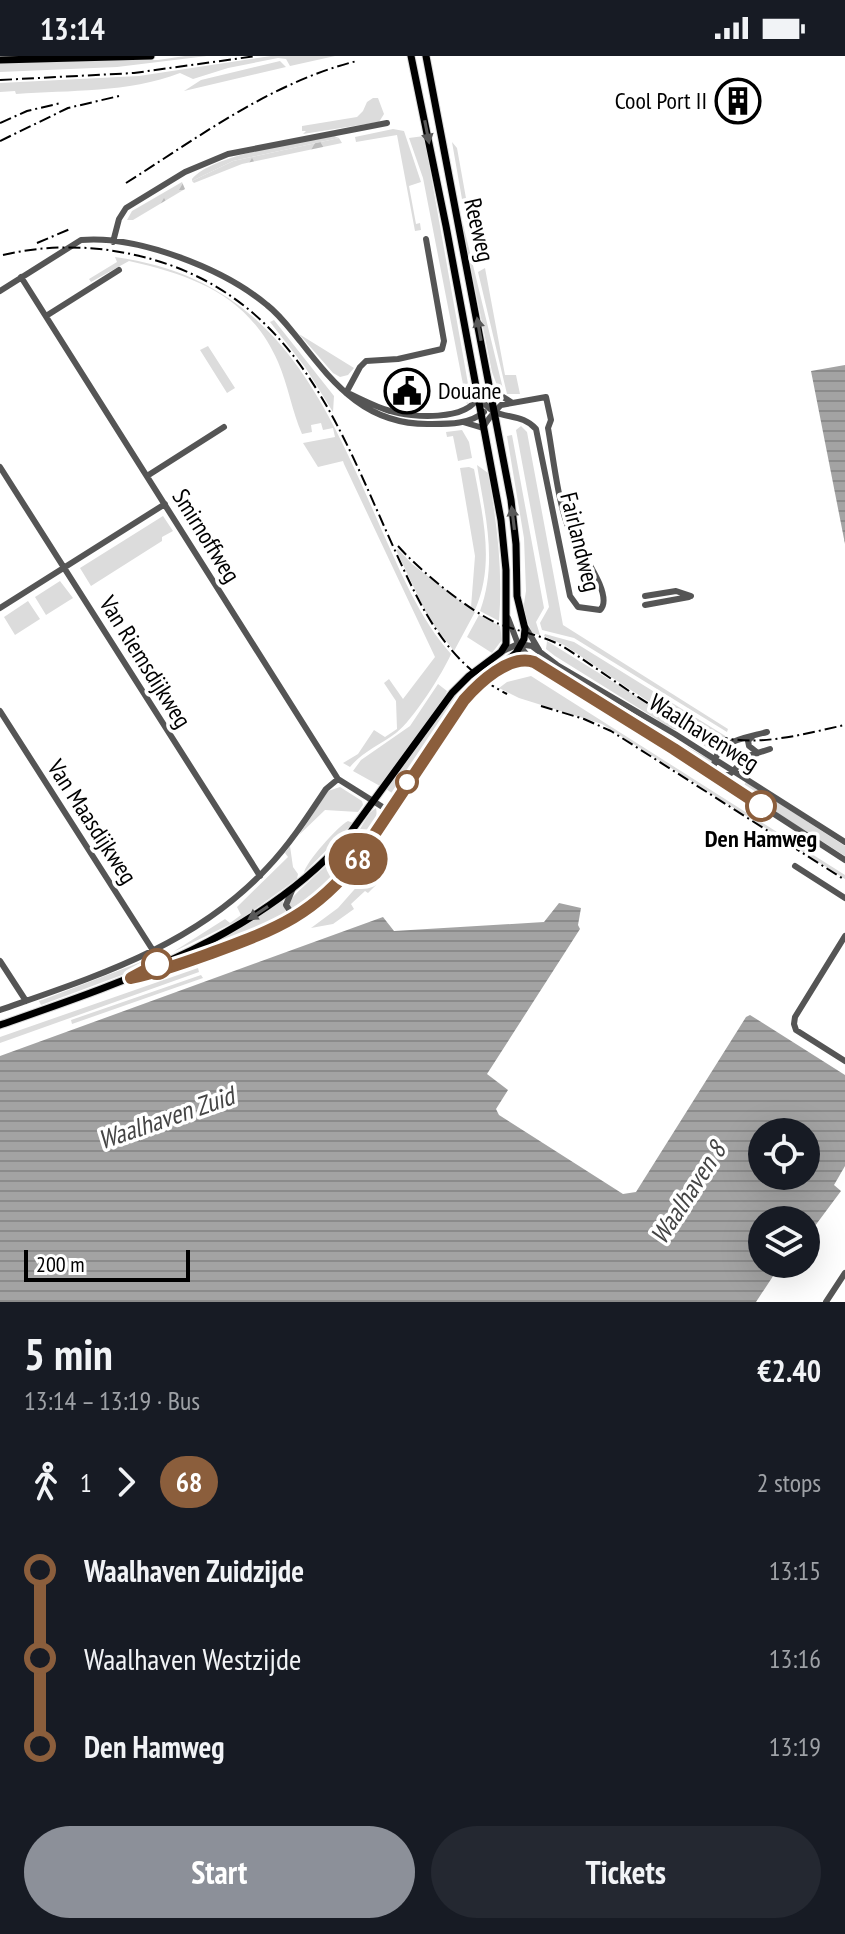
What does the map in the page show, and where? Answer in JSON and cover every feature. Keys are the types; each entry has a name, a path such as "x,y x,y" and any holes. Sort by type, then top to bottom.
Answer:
{"main road":[{"path":"0,60 151,56"},
{"name":"Reeweg","path":"411,56 504,537 505,646 498,654"},
{"name":"Reeweg","path":"426,56 456,224 473,292 491,408 513,519 517,596 525,632 520,646"},
{"path":"131,978 151,974 261,935 305,912 346,874 458,708 520,646"},
{"path":"0,1025 131,978 232,928 293,888 344,841 452,693 474,671 498,654"}],"street":[{"path":"113,242 123,211 238,151 387,123"},
{"path":"86,231 87,239"},
{"path":"0,291 79,241 87,239 147,248 179,257 218,274 263,301 358,405 398,421 423,424 463,422 511,402"},
{"path":"346,393 359,367 366,361 392,360 442,349 444,345 426,239"},
{"path":"46,316 119,270"},
{"name":"Smirnoffweg","path":"21,277 338,779 389,811"},
{"path":"489,388 511,402"},
{"path":"346,393 392,412 417,416 465,410 475,402 477,393"},
{"name":"Reeweg","path":"477,393 491,408"},
{"name":"Fairlandweg","path":"503,415 527,421 536,429 570,596 578,607 600,610 606,602 603,589 568,529 548,428 551,420 546,397 511,402"},
{"path":"463,422 483,428 491,408"},
{"path":"491,408 503,415 496,422"},
{"path":"147,476 224,427"},
{"name":"Van Riemsdijkweg","path":"0,467 260,876"},
{"path":"0,608 165,504"},
{"path":"645,596 676,591 691,596 645,605"},
{"name":"Reeweg","path":"506,614 530,660"},
{"name":"Reeweg","path":"523,623 536,648"},
{"path":"498,654 520,646 536,648"},
{"name":"Waalhavenweg","path":"536,648 845,842"},
{"path":"476,687 507,666 530,660"},
{"name":"Waalhavenweg","path":"530,660 845,860"},
{"name":"Van Maasdijkweg","path":"0,711 154,952"},
{"path":"758,753 751,750 748,743 761,733 735,740 714,759 716,777 733,771 741,760 770,749"},
{"path":"703,752 720,751"},
{"path":"0,1010 113,970 154,952 204,922 260,876 326,789 338,779"},
{"path":"795,866 845,898"},
{"path":"293,888 287,900 288,909 296,915 305,912"},
{"path":"845,936 795,1017 794,1024 796,1030 845,1061"},
{"path":"0,961 26,1001"},
{"path":"826,1302 845,1273"}],"green space":[{"path":"207,56 117,67 0,72 0,63 158,60"},
{"path":"271,56 335,56 290,66 286,59 278,58 193,79 180,73 119,87 16,94 15,91 0,92 0,83 139,76"},
{"path":"280,61 286,67 184,91 201,80"},
{"path":"373,98 378,98 384,114 379,122 303,134 306,131 302,131 302,126 357,117"},
{"path":"393,129 404,131 421,182 409,186 416,224 420,223 421,230 415,231 397,135 356,142 355,137"},
{"path":"334,136 339,138 233,161 192,181 202,170 237,156"},
{"path":"424,136 470,395 467,405 423,178 409,138"},
{"path":"339,138 342,143 242,164 194,183 192,181 233,161"},
{"path":"452,142 457,148 478,265 466,222"},
{"path":"182,182 185,189 133,220 127,220 132,211"},
{"path":"462,224 504,393 498,388 492,372"},
{"path":"115,257 170,270 192,280 129,261 91,282 89,279 117,262"},
{"path":"485,268 505,375 516,375 520,394 507,394 478,272"},
{"path":"236,305 255,319 288,353 315,393 339,437 412,596 451,654 403,727 350,767 343,763 358,754 374,730 385,737 397,729 396,701 384,683 389,679 403,699 435,657 343,461 318,467 303,443 335,437 333,428 323,430 321,423 311,425 312,432 302,434 278,362 252,320"},
{"path":"274,320 334,396 333,412 305,367 270,322"},
{"path":"299,334 354,368 348,375 340,377 333,373"},
{"path":"208,346 235,388 227,393 200,350"},
{"path":"521,426 527,432 563,625 728,729 727,732 574,638 542,630 540,623 549,607 516,430"},
{"path":"462,430 469,442 472,458 458,461 453,436 447,437 446,432"},
{"path":"512,435 544,608 536,622 540,635 532,633 523,610 526,591 524,538 507,436"},
{"path":"477,465 488,473 494,510 500,565 499,621 480,611 489,556"},
{"path":"460,468 474,469 481,505 486,558 485,575 475,610 471,607 475,556"},
{"path":"163,516 173,531 91,586 80,568"},
{"path":"398,549 412,564 475,612 454,651 429,619"},
{"path":"60,581 73,598 46,615 35,597"},
{"path":"28,601 40,619 15,635 4,617"},
{"path":"479,615 500,626 502,640 492,653 467,637"},
{"path":"545,634 574,642 727,737 708,732 666,711"},
{"path":"547,641 678,722 663,714 662,717 707,744 710,743 685,726 726,741 708,747 693,736 669,727 555,656 546,649"},
{"path":"534,667 731,791 730,793 532,670"},
{"path":"474,676 477,678 447,711 395,795 386,789 452,698"},
{"path":"531,676 845,875 845,879 602,724 519,698 499,688 507,682"},
{"path":"438,684 447,691 443,700 380,786 353,771 361,760 410,726"},
{"path":"601,699 711,760 710,766"},
{"path":"746,782 845,846 845,856 741,790"},
{"path":"340,787 362,801 358,812 325,810 299,835 328,791"},
{"path":"376,808 373,826 341,873 319,897 297,912 293,911 289,905 291,899 342,850"},
{"path":"348,821 353,823 304,873 323,845"},
{"path":"290,846 297,879 241,919 173,952 225,919 230,923 241,915 237,907 288,857 285,853"},
{"path":"368,874 379,882 351,904 354,909 333,924 311,928 338,908"},
{"path":"283,901 288,919 172,963 232,932"},
{"path":"154,957 141,968 41,1005 39,1001 42,1000"},
{"path":"198,968 199,972 0,1043 0,1037"},
{"path":"201,975 203,978 72,1024 71,1020"}],"water":[{"path":"845,365 845,544 811,371"},
{"path":"559,903 581,908 580,929 487,1074 508,1090 496,1109 499,1115 623,1194 636,1192 746,1017 750,1015 845,1075 845,1166 834,1185 841,1191 820,1219 820,1206 748,1206 748,1278 772,1278 756,1302 0,1302 0,1056 383,917 394,931 544,922"}],"railway":[{"path":"0,80 134,73 256,56"},
{"path":"126,183 266,97 295,82 357,61"},
{"path":"0,141 68,108 119,96"},
{"path":"0,123 27,111 61,103"},
{"path":"37,243 70,229"},
{"path":"3,255 66,247 129,254 170,265 216,286 254,314 286,347 337,424 407,576 440,635 469,668 507,694"},
{"path":"398,546 446,590 487,618 562,646 662,712 704,732 725,738 755,740 785,738 845,725"},
{"path":"541,706 611,731 845,880"}],"bus line":[{"name":"68","path":"157,964 131,978 151,974 261,935 286,924 316,903 358,859 464,700 486,679 519,661 534,662 761,806"}],"place":[{"name":"Cool Port II","path":"738,101"},
{"name":"Douane","path":"407,391"},
{"name":"Den Hamweg","path":"761,806"}],"water label":[{"name":"Waalhaven Zuid","path":"166,1118"},
{"name":"Waalhaven 8","path":"688,1193"}]}
